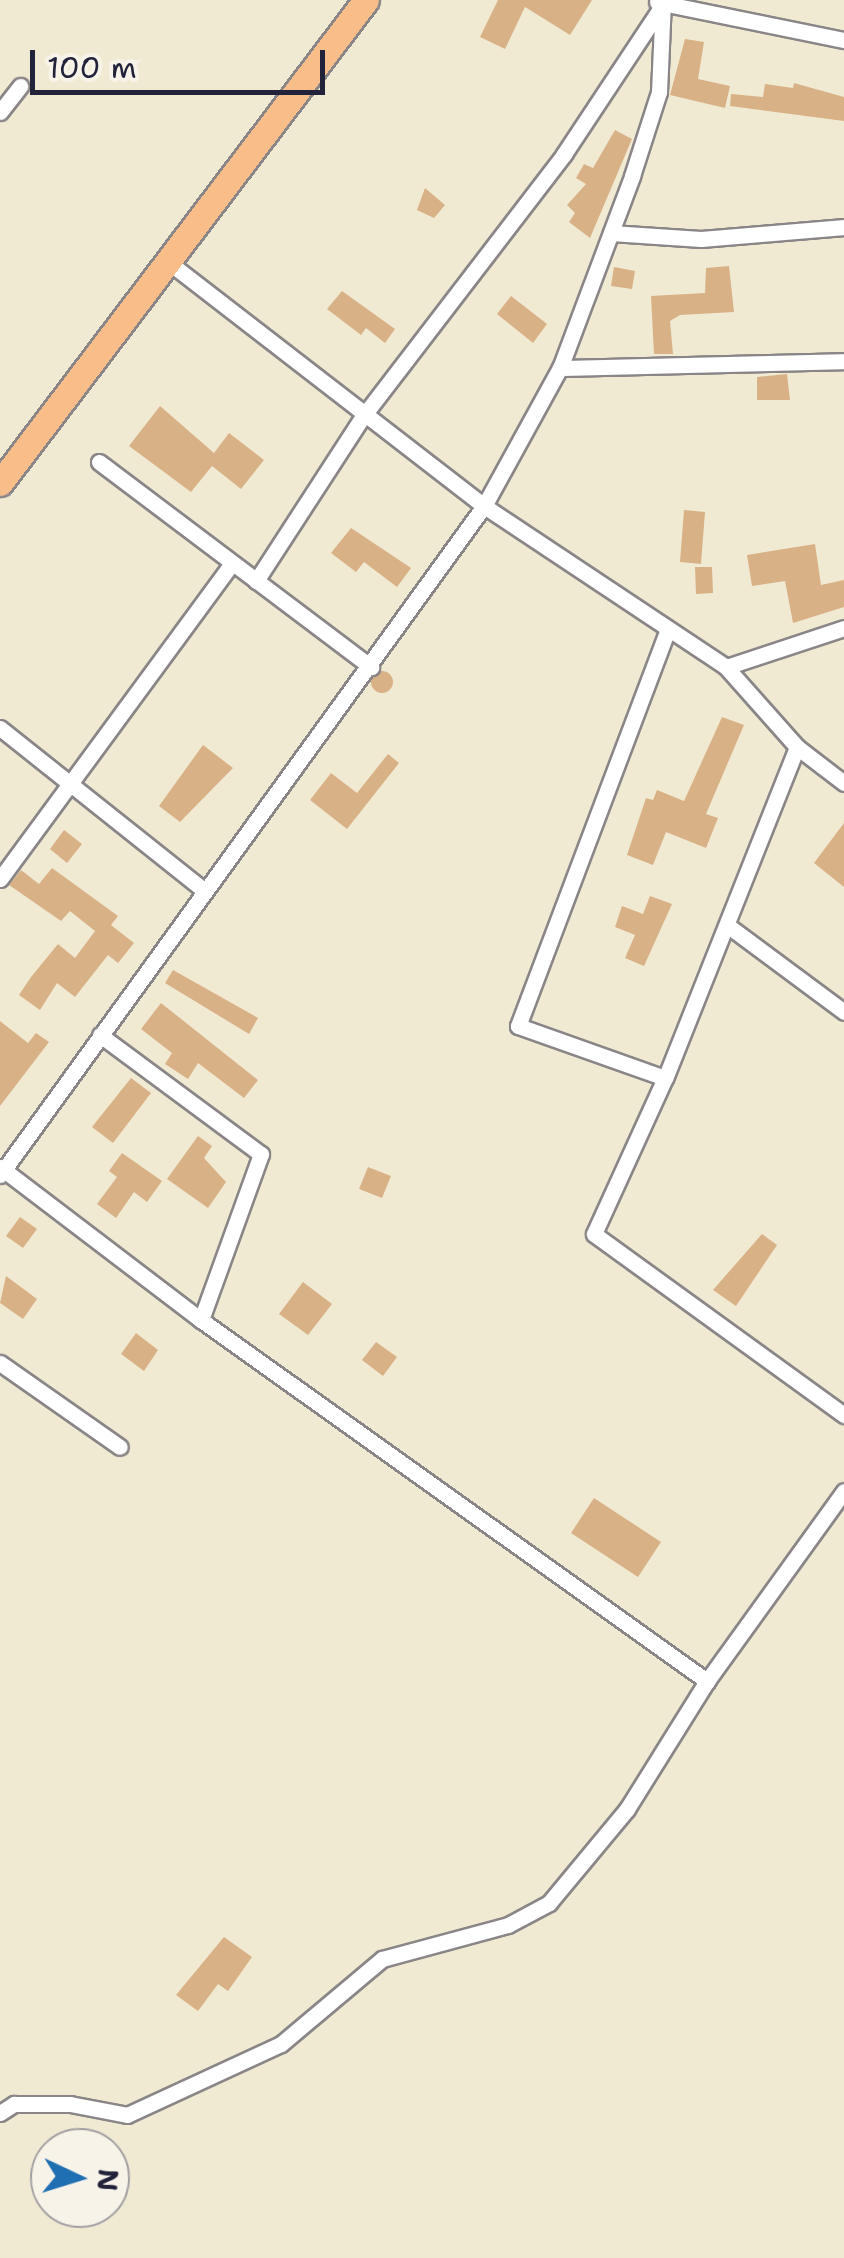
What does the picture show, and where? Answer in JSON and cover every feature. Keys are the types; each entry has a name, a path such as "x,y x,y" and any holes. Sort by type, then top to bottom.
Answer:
{"highway":[{"path":"0,483 366,0"}],"street":[{"path":"659,2 844,40"},
{"path":"659,2 659,92 560,368 484,506 371,668 1,1171 201,1320 707,1681"},
{"path":"256,581 364,414 564,154 659,2"},
{"path":"0,112 20,86"},
{"path":"610,233 701,239 844,226"},
{"path":"167,261 484,506 726,667 796,747 844,783"},
{"path":"560,368 844,361"},
{"path":"99,462 371,668"},
{"path":"0,879 232,563"},
{"path":"726,667 844,628"},
{"path":"665,1078 518,1026 668,629"},
{"path":"0,728 204,890"},
{"path":"796,747 665,1078 594,1234 844,1416"},
{"path":"727,925 844,1012"},
{"path":"100,1036 261,1154 201,1320"},
{"path":"0,1363 120,1447"},
{"path":"0,2113 14,2104 70,2104 126,2115 281,2044 382,1959 508,1925 549,1903 627,1808 707,1681 844,1490"}],"building":[{"path":"498,0 592,0 570,35 525,7 505,49 480,37"},
{"path":"685,39 704,42 698,79 730,86 725,108 670,95"},
{"path":"794,83 844,97 844,121 730,106 731,94 763,97 765,84 793,88"},
{"path":"615,130 632,139 590,238 569,222 575,213 567,205 586,184 576,178 584,164 593,168"},
{"path":"425,188 445,205 434,218 417,210"},
{"path":"729,266 734,312 680,315 670,321 673,354 654,354 651,296 705,293 706,268"},
{"path":"614,267 635,271 632,289 611,286"},
{"path":"342,291 395,329 385,343 366,328 361,335 327,309"},
{"path":"511,296 547,324 533,343 497,314"},
{"path":"787,374 790,400 757,400 757,377"},
{"path":"160,406 214,453 229,433 264,460 241,489 212,466 191,492 129,446"},
{"path":"684,510 705,512 701,564 680,562"},
{"path":"351,528 411,568 397,587 364,562 356,572 331,553"},
{"path":"815,544 821,585 844,580 844,607 793,623 785,581 752,586 747,555"},
{"path":"695,567 712,567 713,593 696,594"},
{"path":"382,671 390,674 390,690 382,693 374,690 371,682 374,674"},
{"path":"722,717 744,725 706,814 718,818 706,848 666,832 653,865 627,855 646,798 653,800 657,790 684,801"},
{"path":"203,745 233,768 180,822 159,806"},
{"path":"388,754 399,763 347,829 310,800 331,773 357,793"},
{"path":"844,823 844,887 814,863"},
{"path":"64,830 82,844 67,863 50,849"},
{"path":"52,868 118,916 111,925 134,943 118,963 108,955 75,997 57,983 40,1010 19,995 31,977 58,944 75,958 95,931 70,911 61,921 9,885 21,870 39,884"},
{"path":"650,896 672,904 644,966 625,958 635,935 615,927 622,906 643,914"},
{"path":"173,970 258,1018 249,1034 165,983"},
{"path":"161,1003 258,1080 244,1098 198,1063 188,1079 165,1064 172,1053 141,1029"},
{"path":"0,1021 28,1043 36,1033 49,1042 0,1106"},
{"path":"131,1078 151,1093 113,1143 92,1127"},
{"path":"198,1136 212,1146 204,1158 226,1182 208,1208 167,1179"},
{"path":"122,1153 162,1181 147,1202 134,1192 116,1218 97,1204 117,1177 109,1171"},
{"path":"368,1167 391,1176 382,1198 359,1189"},
{"path":"20,1217 37,1229 23,1248 6,1236"},
{"path":"762,1234 777,1245 736,1306 713,1290"},
{"path":"6,1276 37,1299 23,1319 0,1303"},
{"path":"303,1282 332,1304 308,1335 279,1314"},
{"path":"136,1333 158,1350 144,1371 121,1354"},
{"path":"376,1342 397,1357 383,1376 362,1360"},
{"path":"594,1498 661,1542 638,1577 571,1533"},
{"path":"224,1937 252,1957 228,1991 218,1984 198,2011 176,1995"}]}
